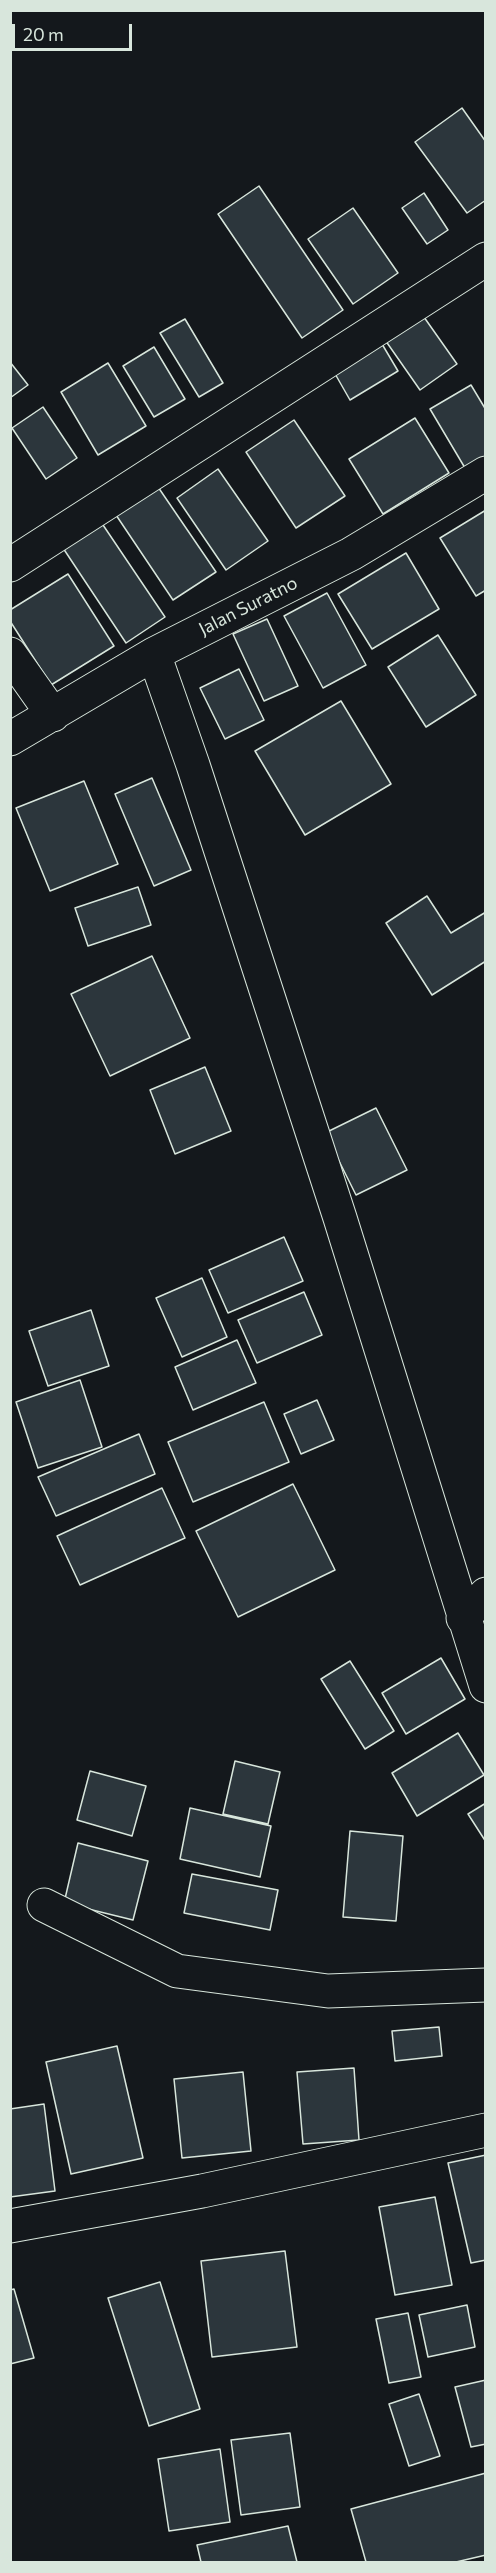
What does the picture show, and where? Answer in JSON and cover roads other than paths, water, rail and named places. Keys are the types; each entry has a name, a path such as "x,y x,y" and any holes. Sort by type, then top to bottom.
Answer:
{"street":[{"path":"10,565 486,259"},
{"name":"Jalan Suratno","path":"10,739 154,654 351,554 486,473"},
{"path":"10,654 53,715"},
{"path":"154,654 193,765 343,1229 486,1686"},
{"path":"463,1618 486,1594"},
{"path":"44,1905 177,1971 328,1991 486,1985"},
{"path":"10,2226 202,2191 486,2130"}]}
